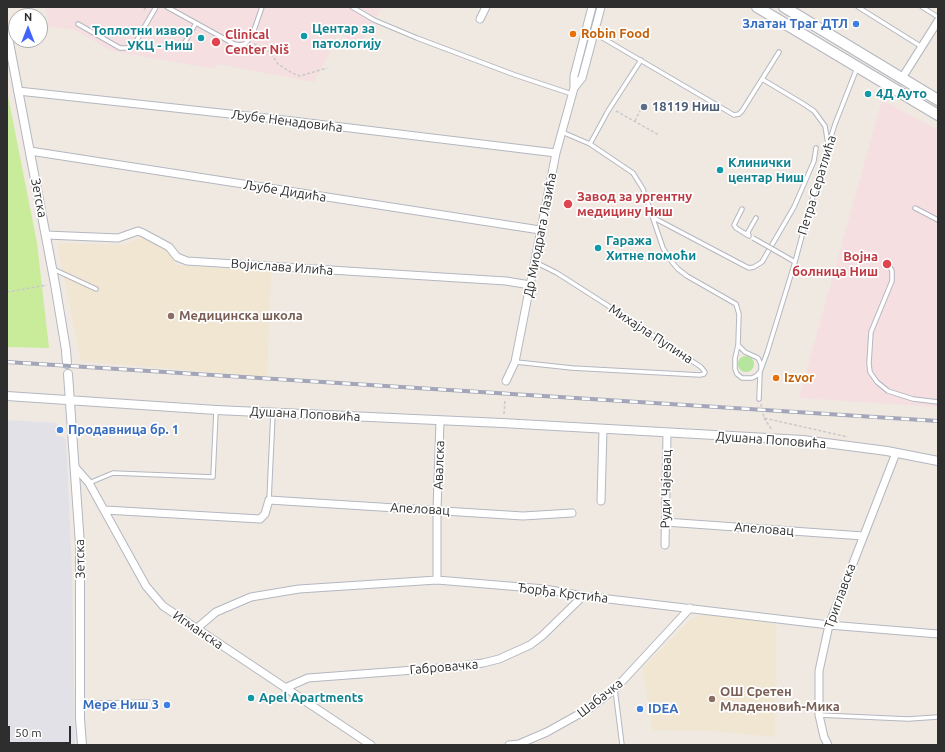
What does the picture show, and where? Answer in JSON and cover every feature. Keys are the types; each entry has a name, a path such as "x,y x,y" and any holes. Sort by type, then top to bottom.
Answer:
{"main road":[{"path":"757,7 938,115"},
{"path":"784,7 938,100"}],"street":[{"path":"480,19 486,7"},
{"name":"Др Миодрага Лазића","path":"506,381 515,362 556,153 573,91 574,76 592,7"},
{"name":"Др Миодрага Лазића","path":"573,91 582,78 601,7"},
{"path":"902,78 938,21"},
{"name":"Зетска","path":"7,32 55,284 67,364"},
{"name":"Љубе Ненадовића","path":"18,91 284,120 556,153"},
{"name":"Љубе Дидића","path":"30,151 540,230"},
{"name":"Војислава Илића","path":"46,235 118,238 138,231 169,246 177,257 187,261 506,281 530,285"},
{"name":"Зетска","path":"68,374 80,545 80,705 82,745"},
{"name":"Душана Поповића","path":"7,396 216,410 502,423 603,430 802,440 896,453 938,461"},
{"name":"Авалска","path":"438,580 437,510 440,421"},
{"path":"601,501 603,430"},
{"name":"Руди Чајевац","path":"665,545 667,433"},
{"name":"Триглавска","path":"828,745 824,737 819,715 819,671 829,625 896,453"},
{"name":"Игманска","path":"75,468 90,483 146,586 163,606 371,745"},
{"path":"105,510 260,519 265,514 269,500"},
{"name":"Апеловац","path":"269,500 523,516 572,513"},
{"name":"Апеловац","path":"665,522 863,536"},
{"name":"Ђорђа Крстића","path":"196,629 216,612 251,597 299,589 438,580 545,589 583,596 829,625 938,634"},
{"name":"Габровачка","path":"285,688 308,678 483,664 499,659 530,645 542,636 583,596"},
{"name":"Шабачка","path":"509,745 519,744 547,732 590,708 615,689 690,608"},
{"path":"80,705 148,704"}],"lane":[{"path":"78,24 120,48 130,48 134,45 156,7"},
{"path":"167,7 234,44 245,44 249,41 262,7"},
{"path":"352,7 374,20 423,41 550,88 573,91"},
{"path":"858,7 922,47"},
{"path":"922,7 938,17"},
{"path":"181,49 196,23"},
{"path":"594,33 730,114 736,115 740,113 779,52"},
{"path":"590,144 641,60"},
{"name":"Петра Сератлића","path":"760,372 795,262 835,124 858,67"},
{"path":"762,79 814,111 825,126 828,138 828,147"},
{"path":"562,132 590,144 633,173 643,189 667,256 678,269 687,276 734,302 738,307 740,314 735,363 737,374 742,378 747,379 754,378 760,372"},
{"path":"654,218 749,268 754,267 762,262 794,206 814,161 816,148"},
{"path":"915,208 938,220"},
{"path":"742,209 734,225 736,228 795,262"},
{"path":"751,237 748,232 756,218"},
{"name":"Михајла Пупина","path":"515,362 578,368 700,375 704,372 701,367 607,305 557,273 534,261"},
{"path":"889,265 892,271 892,281 871,332 869,363 870,372 877,382 888,391 913,399 938,402"},
{"path":"52,268 96,289"},
{"path":"738,344 745,352 758,358 761,367 759,399"},
{"path":"90,483 113,473 213,477 216,410"},
{"path":"269,500 273,413"},
{"path":"615,689 622,745"},
{"path":"819,715 908,719 938,717"}],"path":[{"path":"249,41 270,52 278,64 300,76 327,68"},
{"path":"611,108 659,135"},
{"path":"635,121 640,111"},
{"path":"7,292 55,284"},
{"path":"759,399 764,418 773,432"},
{"path":"503,416 505,400"},
{"path":"764,418 849,437"}],"shaded area":[{"name":"Clinical Center Niš","path":"382,7 359,46 339,34 314,82 218,64 214,69 112,51 73,29 49,27 48,8 45,8"},
{"name":"Војна болница Ниш","path":"882,100 938,130 938,407 799,398"},
{"name":"Медицинска школа","path":"143,236 168,250 176,265 223,268 230,266 238,269 271,271 267,377 81,361 57,243 124,245"},
{"path":"7,420 57,423 56,436 64,437 66,440 72,569 75,745 7,745"},
{"name":"ОШ Сретен Младеновић-Мика","path":"701,615 719,615 776,624 775,737 713,731 652,730 643,668 690,620"}],"green space":[{"path":"7,91 37,243 49,348 7,347"},
{"path":"743,356 749,356 754,361 752,370 749,372 743,372 738,367 738,361"}],"railway":[{"path":"7,362 938,421"}],"place":[{"name":"Златан Траг ДТЛ","path":"856,24"},
{"name":"Robin Food","path":"573,34"},
{"name":"Центар за патологију","path":"304,36"},
{"name":"Топлотни извор УКЦ - Ниш","path":"201,38"},
{"name":"Clinical Center Niš","path":"216,42"},
{"name":"4Д Ауто","path":"868,94"},
{"name":"18119 Ниш","path":"644,107"},
{"name":"Клинички центар Ниш","path":"720,170"},
{"name":"Завод за ургентну медицину Ниш","path":"568,204"},
{"name":"Гаража Хитне помоћи","path":"598,248"},
{"name":"Војна болница Ниш","path":"887,264"},
{"name":"Медицинска школа","path":"171,316"},
{"name":"Izvor","path":"776,378"},
{"name":"Продавница бр. 1","path":"60,430"},
{"name":"Apel Apartments","path":"251,698"},
{"name":"ОШ Сретен Младеновић-Мика","path":"712,699"},
{"name":"Мере Ниш 3","path":"167,705"},
{"name":"IDEA","path":"640,709"}]}
